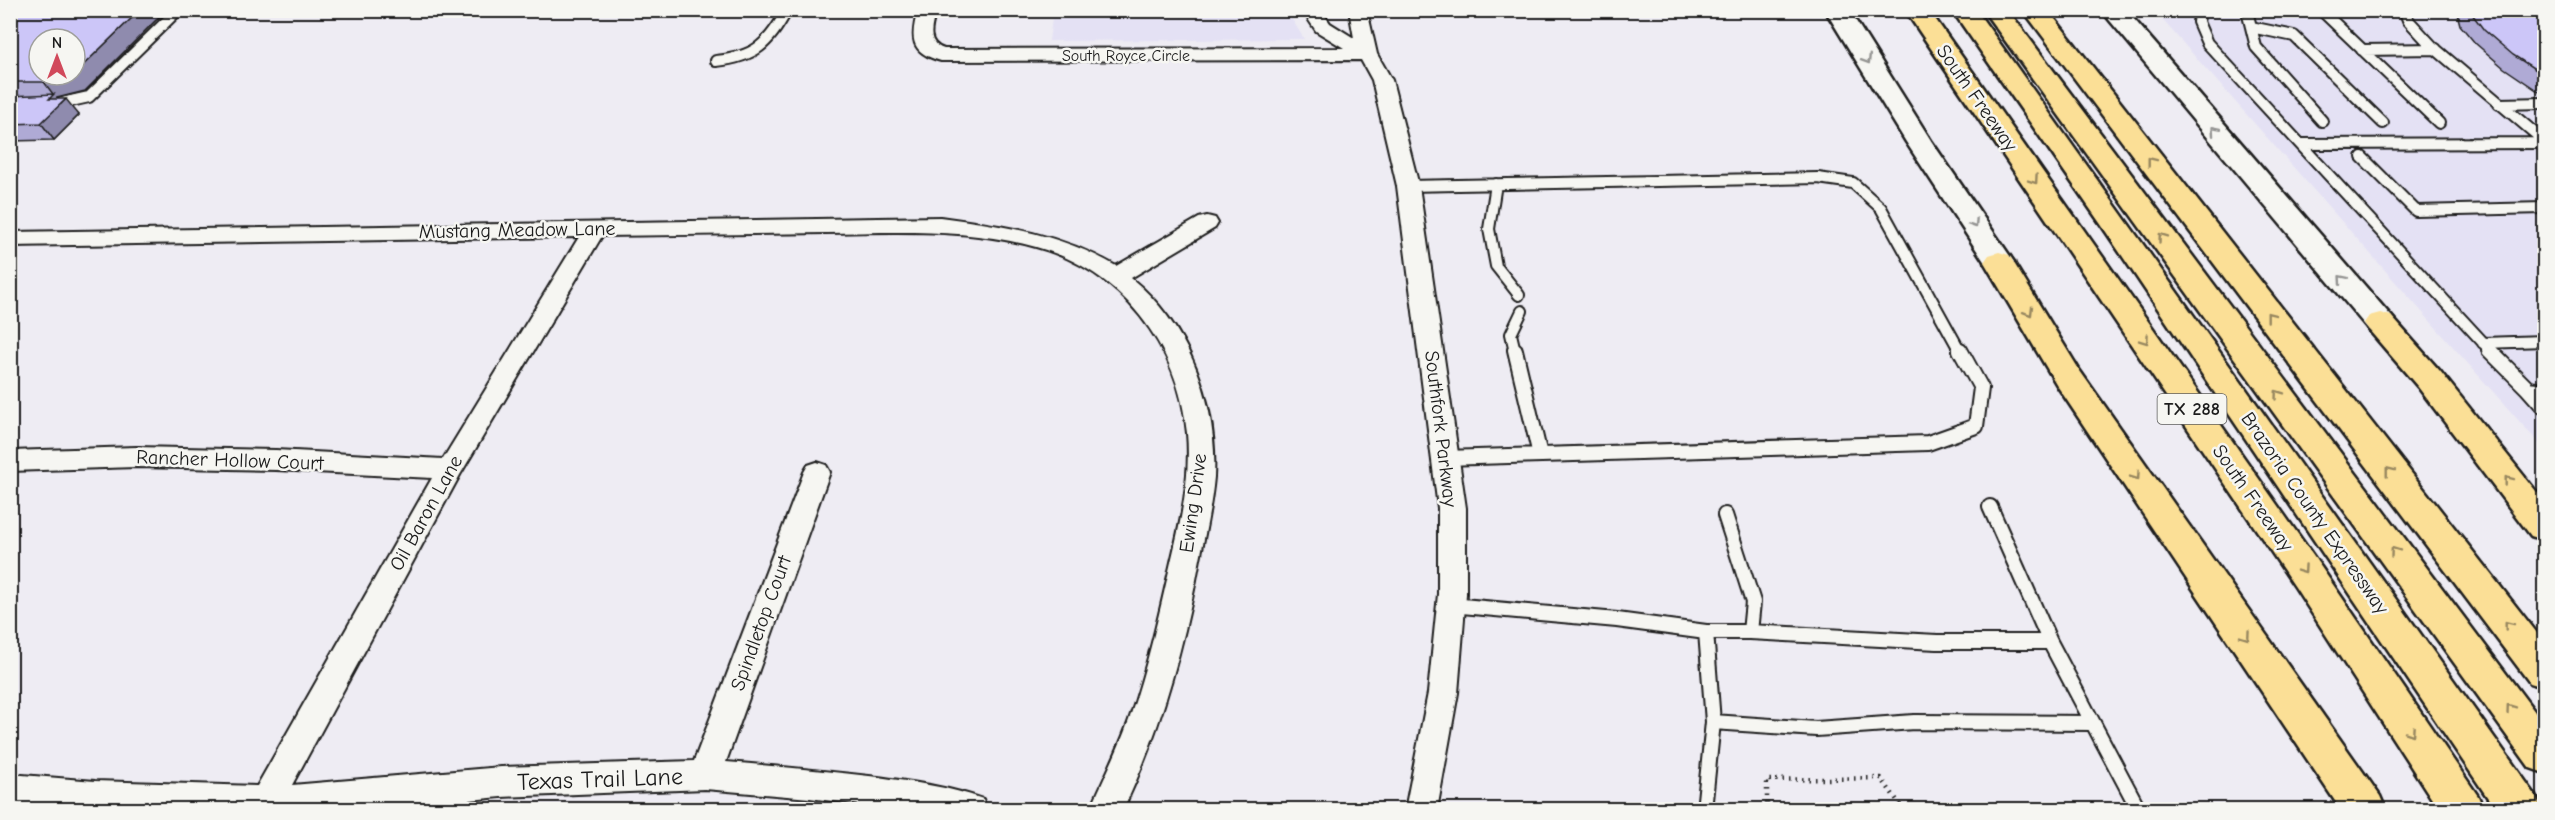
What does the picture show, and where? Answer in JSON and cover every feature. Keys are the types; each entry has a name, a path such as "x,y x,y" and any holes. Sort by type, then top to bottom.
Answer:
{"highway":[{"name":"South Freeway","path":"1917,10 2308,577 2463,810"},
{"name":"Brazoria County Expressway","path":"1964,10 2521,810"},
{"name":"Brazoria County Expressway","path":"1995,10 2544,755"},
{"path":"2035,10 2544,671"},
{"path":"1999,262 2069,379 2365,810"},
{"path":"2380,323 2428,379 2544,526"}],"main road":[{"path":"1837,10 1919,142 1999,262"},
{"path":"2113,10 2380,323"}],"street":[{"name":"South Royce Circle","path":"927,10 921,34 922,43 928,51 954,57 1367,54"},
{"name":"Southfork Parkway","path":"1311,10 1323,27 1367,54"},
{"name":"Southfork Parkway","path":"1358,10 1367,54 1382,80 1408,186 1452,508 1451,604 1443,693 1421,810"},
{"path":"1115,278 1207,223"},
{"name":"Mustang Meadow Lane","path":"10,239 940,224 1023,237"},
{"name":"Oil Baron Lane","path":"266,801 450,469 595,229"},
{"name":"Ewing Drive","path":"1023,237 1082,256 1115,278 1139,299 1162,325 1180,354 1192,387 1200,424 1202,465 1172,633 1148,711 1117,790 1106,810"},
{"name":"Rancher Hollow Court","path":"10,461 136,457 276,460 450,469"},
{"name":"Spindletop Court","path":"705,775 817,472"},
{"name":"Texas Trail Lane","path":"10,789 95,796 266,801 376,794 501,782 705,775 822,784 914,797 971,810"}],"lane":[{"path":"46,105 77,102 89,97 178,10"},
{"path":"716,61 744,58 757,51 768,42 787,10"},
{"path":"2200,10 2198,22 2207,43 2544,407"},
{"path":"2250,10 2248,15 2256,47 2322,121"},
{"path":"2321,10 2439,123"},
{"path":"2404,10 2408,20 2436,49 2544,142"},
{"path":"2251,27 2294,36 2383,123"},
{"path":"2362,50 2436,49"},
{"path":"2499,104 2544,103"},
{"path":"2300,144 2544,142"},
{"path":"2362,157 2416,211 2544,208"},
{"path":"1408,186 1818,178 1854,183 1881,208 1981,388 1976,426 1928,443 1445,458"},
{"path":"1496,184 1489,229 1494,257 1496,266 1519,295"},
{"path":"1522,311 1510,334 1540,455"},
{"path":"2483,343 2544,341"},
{"path":"2528,389 2544,391"},
{"path":"1989,507 2050,642 2139,810"},
{"path":"1725,515 1753,602 1750,632"},
{"path":"1451,604 1617,620 1706,632 1750,632 1937,642 2050,642"},
{"path":"1704,810 1713,722 1706,632"},
{"path":"1713,722 1816,729 1914,722 2092,723"}],"path":[{"path":"1767,810 1767,780 1881,778 1904,810"}],"shaded area":[{"path":"2161,10 2544,11 2544,449 2159,16"},
{"path":"1053,11 1287,11 1304,39 1049,41"}],"building":[{"path":"10,10 140,10 87,61 87,27 27,27 27,82 10,82"},
{"path":"2469,10 2544,10 2544,75 2513,55 2484,30"},
{"path":"54,94 49,99 66,99 41,123 10,124 10,96"}]}
